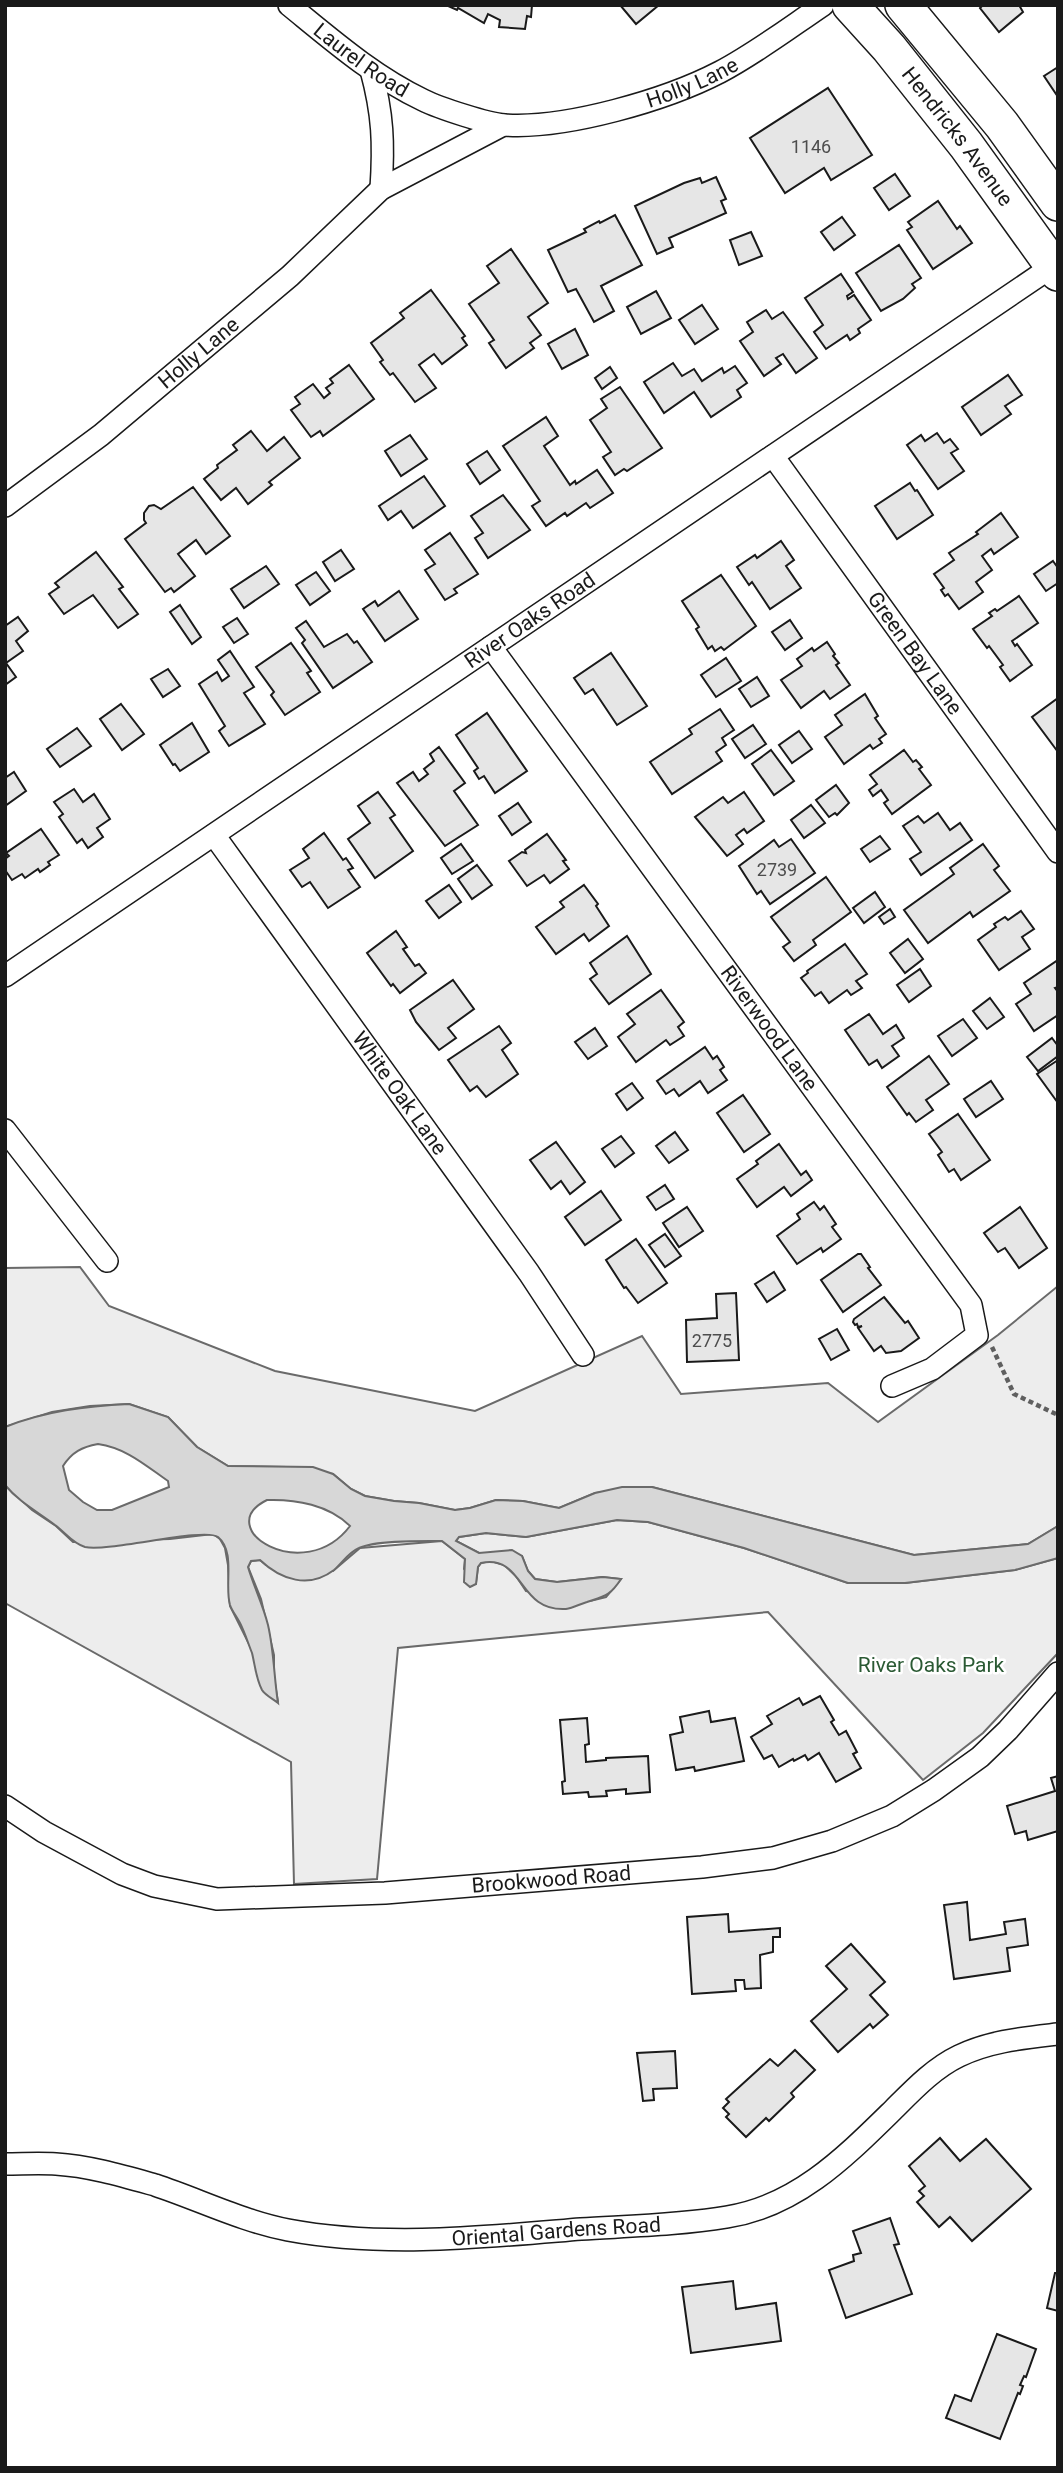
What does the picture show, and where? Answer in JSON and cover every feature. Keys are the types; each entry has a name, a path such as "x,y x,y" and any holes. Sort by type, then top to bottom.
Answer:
{"main road":[{"name":"Hendricks Avenue","path":"850,5 889,48 966,145 1055,269"},
{"name":"Hendricks Avenue","path":"903,5 1002,125 1058,203"}],"street":[{"name":"Laurel Road","path":"289,5 370,70 438,107"},
{"name":"Holly Lane","path":"438,107 503,125 567,120 617,110 666,96 720,72 823,5"},
{"path":"370,70 380,103 384,147 381,189"},
{"name":"Holly Lane","path":"5,506 101,435 290,276 381,189 503,125"},
{"name":"River Oaks Road","path":"5,976 773,456 1055,269"},
{"name":"Green Bay Lane","path":"773,456 1058,852"},
{"name":"Riverwood Lane","path":"491,647 971,1305 977,1335"},
{"name":"White Oak Lane","path":"214,835 529,1273 583,1355"},
{"path":"5,1130 107,1261"},
{"path":"892,1386 932,1369 977,1335"},
{"name":"Brookwood Road","path":"5,1806 44,1832 122,1874 177,1892 217,1899 386,1893 702,1867 773,1858 832,1841 892,1816 980,1757 1008,1730 1058,1673"},
{"name":"Oriental Gardens Road","path":"5,2164 57,2164 97,2170 156,2186 233,2216 288,2230 343,2237 398,2239 516,2234 728,2217 780,2202 812,2183 853,2150 922,2081 959,2056 984,2046 1058,2034"}],"path":[{"path":"977,1335 994,1349 1014,1394 1058,1415"}],"shaded area":[{"path":"80,1267 109,1306 275,1371 475,1411 642,1336 681,1394 828,1383 878,1422 998,1335 1058,1286 1058,1526 1028,1544 914,1555 652,1487 595,1493 559,1508 523,1501 496,1500 455,1510 365,1496 351,1489 333,1474 287,1467 228,1466 197,1447 168,1417 129,1404 52,1412 5,1427 5,1268"},
{"path":"129,1404 168,1417 197,1447 228,1466 313,1467 333,1474 351,1489 365,1496 394,1501 455,1510 496,1500 523,1501 559,1508 595,1493 622,1487 652,1487 914,1555 1028,1544 1058,1526 1058,1558 1015,1570 905,1583 848,1583 744,1548 648,1522 617,1520 526,1537 486,1533 459,1537 456,1541 479,1553 512,1550 522,1556 528,1571 535,1579 557,1582 603,1577 621,1579 607,1595 566,1609 550,1608 538,1602 514,1574 495,1563 481,1563 476,1584 470,1587 464,1582 465,1559 442,1541 399,1541 367,1545 352,1552 325,1576 315,1579 296,1580 277,1573 260,1560 251,1561 248,1567 270,1635 278,1703 262,1690 252,1653 230,1605 227,1551 218,1537 195,1535 97,1548 85,1547 22,1502 5,1485 5,1427 50,1413","holes":["98,1444 118,1449 135,1458 168,1481 169,1487 112,1510 97,1510 83,1502 69,1490 63,1466 78,1451","267,1500 289,1501 322,1508 350,1526 331,1544 310,1552 288,1552 270,1546 256,1537 249,1524 252,1512"]},
{"name":"River Oaks Park","path":"5,1485 73,1542 170,1539 213,1534 220,1539 225,1548 228,1565 230,1606 278,1702 274,1655 261,1599 248,1567 251,1561 260,1560 266,1565 333,1571 360,1548 442,1541 465,1559 464,1569 476,1583 478,1567 481,1563 491,1561 504,1565 526,1591 590,1601 606,1597 621,1579 602,1577 557,1582 535,1579 528,1571 522,1556 479,1553 456,1541 459,1537 486,1533 526,1537 617,1520 648,1522 744,1548 848,1583 905,1583 1015,1570 1058,1558 1058,1653 983,1733 923,1780 768,1612 398,1648 377,1879 294,1884 291,1762 5,1603"}],"building":[{"path":"446,5 532,5 531,17 527,16 525,29 499,27 500,20 488,14 484,23 458,8 457,10"},
{"path":"620,5 659,5 636,24"},
{"path":"983,5 1019,5 1023,12 999,32 980,8"},
{"path":"1058,67 1058,97 1044,76"},
{"path":"828,88 872,155 831,180 824,168 785,193 750,138"},
{"path":"895,174 910,196 889,210 874,188"},
{"path":"716,177 726,199 721,201 726,213 669,238 673,247 657,254 635,206 684,183 700,178 702,183"},
{"path":"938,201 957,229 960,226 972,243 933,269 907,230 912,227 908,222"},
{"path":"615,215 642,265 601,286 614,311 594,322 576,289 568,292 548,250"},
{"path":"842,217 855,235 834,250 821,232"},
{"path":"751,232 762,256 739,265 730,240"},
{"path":"899,245 921,278 912,284 915,288 903,299 881,311 856,273"},
{"path":"511,249 548,303 528,317 541,335 530,343 534,348 506,368 489,343 494,340 469,304 499,283 487,266"},
{"path":"841,274 853,292 847,296 848,299 854,295 871,320 858,329 860,333 850,340 847,335 826,349 814,332 823,325 805,298"},
{"path":"431,290 465,336 462,338 467,345 442,364 434,354 419,365 436,388 415,402 393,373 390,375 380,362 383,360 371,343 404,318 400,313"},
{"path":"656,291 671,318 641,334 627,307"},
{"path":"702,305 718,329 695,344 679,320"},
{"path":"766,310 772,319 783,312 817,358 796,373 783,354 776,358 781,364 764,376 740,341 753,332 747,322"},
{"path":"575,329 588,355 562,369 548,344"},
{"path":"673,363 682,376 694,369 702,381 722,368 724,373 735,366 747,383 737,390 741,397 711,417 694,392 664,413 644,382"},
{"path":"349,365 374,399 323,436 320,431 311,437 291,410 300,404 295,397 313,384 324,398 330,393 326,388 333,383 330,379"},
{"path":"610,367 617,378 602,389 595,378"},
{"path":"1008,375 1022,395 1005,406 1011,414 981,435 962,407"},
{"path":"620,387 662,448 627,471 624,469 615,475 603,457 611,452 590,420 607,408 601,399"},
{"path":"546,417 558,436 544,446 570,485 597,470 613,493 590,508 586,503 546,526 532,506 540,501 503,446"},
{"path":"251,431 267,451 284,437 300,458 269,482 272,485 248,504 236,488 221,500 204,479 237,450 233,445"},
{"path":"937,433 944,443 950,439 958,449 951,453 964,471 938,489 907,445 921,435 925,441"},
{"path":"410,435 427,459 401,476 385,451"},
{"path":"487,451 500,470 480,484 467,464"},
{"path":"424,476 445,506 413,528 401,511 388,520 379,506"},
{"path":"910,483 933,515 897,539 875,506"},
{"path":"193,487 230,536 206,554 196,540 178,554 195,576 174,592 171,588 165,592 125,539 146,523 144,513 149,506 154,505 161,509"},
{"path":"503,495 530,530 488,558 475,538 483,533 471,516"},
{"path":"1001,513 1018,537 994,554 991,549 982,556 992,570 976,582 983,592 959,609 948,594 945,596 941,590 944,588 934,574 954,560 949,553 978,534 976,532"},
{"path":"450,533 478,574 454,589 457,593 445,600 425,570 435,564 425,550"},
{"path":"781,541 794,560 786,566 801,588 770,609 752,582 749,585 737,567 755,555 757,558"},
{"path":"341,550 354,569 335,581 323,562"},
{"path":"96,552 123,587 119,589 138,614 118,628 93,595 64,614 49,594 59,587 55,583"},
{"path":"1053,561 1058,568 1058,583 1046,591 1034,574"},
{"path":"266,566 279,584 244,608 231,589"},
{"path":"316,572 330,591 310,605 296,585"},
{"path":"721,575 756,626 724,650 721,647 715,651 712,646 708,649 696,629 699,627 682,601"},
{"path":"399,591 418,619 385,641 363,609 375,601 378,606"},
{"path":"1019,596 1038,623 1012,641 1032,665 1010,681 1000,667 1003,665 973,629 992,616 989,613 995,609 997,611"},
{"path":"180,605 201,637 192,644 170,612"},
{"path":"18,617 28,631 16,641 23,651 6,663 16,677 5,685 5,626"},
{"path":"237,618 248,634 234,643 223,627"},
{"path":"790,620 802,638 785,650 772,632"},
{"path":"306,621 324,647 347,634 354,643 357,641 372,662 333,688 302,643 305,640 296,628"},
{"path":"827,642 839,663 836,665 850,685 830,699 824,691 801,708 781,680 802,666 797,659 812,648 814,651"},
{"path":"291,643 311,671 307,673 320,692 285,715 271,695 274,692 256,667"},
{"path":"230,651 254,687 244,693 265,724 229,746 219,731 225,726 199,684 217,672 222,681 229,676 218,660"},
{"path":"611,653 647,706 617,725 593,689 585,694 574,678"},
{"path":"726,658 741,681 716,697 701,675"},
{"path":"168,669 180,686 163,697 151,679"},
{"path":"757,677 769,696 751,707 739,689"},
{"path":"865,694 878,716 875,718 886,734 879,739 882,743 873,749 870,745 844,764 825,737 842,725 835,715"},
{"path":"1058,698 1058,752 1032,717"},
{"path":"121,704 144,734 122,750 100,719"},
{"path":"720,709 734,730 722,738 726,745 716,752 722,761 672,794 650,762 692,734 689,729"},
{"path":"487,713 527,771 495,793 484,776 479,779 474,771 478,768 456,735"},
{"path":"192,723 209,752 180,771 160,745"},
{"path":"753,725 766,744 745,758 732,739"},
{"path":"77,728 91,746 60,767 47,749"},
{"path":"799,731 812,749 792,763 779,745"},
{"path":"439,747 465,783 454,791 478,825 445,846 397,783 413,772 419,781 428,774 424,769 434,761 430,754"},
{"path":"771,750 794,781 774,795 752,764"},
{"path":"904,750 913,762 916,760 922,767 919,769 931,785 892,814 884,803 888,800 881,790 873,796 869,790 877,784 870,775"},
{"path":"14,772 26,791 5,806 5,778"},
{"path":"836,785 849,803 837,815 835,813 829,817 816,800"},
{"path":"74,789 83,802 94,794 110,819 97,828 103,837 88,848 82,839 77,843 59,817 63,814 54,802"},
{"path":"378,792 395,815 390,818 413,851 375,878 348,839 370,823 358,806"},
{"path":"744,792 764,821 747,833 744,829 736,835 743,844 727,856 695,817 723,797 728,803"},
{"path":"518,803 531,822 512,835 499,816"},
{"path":"811,805 825,823 804,838 791,820"},
{"path":"938,813 950,830 960,823 972,840 921,875 910,859 921,852 903,826 918,816 924,823"},
{"path":"41,829 59,855 48,862 50,865 40,872 38,869 25,878 22,874 12,880 5,870 5,859 9,856 6,853"},
{"path":"324,833 343,860 346,858 353,868 348,870 360,887 328,908 310,882 302,887 290,870 309,858 303,849"},
{"path":"547,834 566,860 563,861 569,869 550,883 544,875 527,886 509,861 522,852 526,853 525,850"},
{"path":"880,836 890,849 870,862 861,849"},
{"path":"791,839 815,873 770,904 761,891 757,894 739,866 774,840 779,847"},
{"path":"461,844 473,861 452,874 441,858"},
{"path":"983,844 999,866 994,870 1010,891 973,917 970,912 928,943 904,910 954,874 950,868"},
{"path":"477,865 492,885 472,899 458,879"},
{"path":"826,877 851,912 813,940 816,945 794,961 783,947 790,942 771,917"},
{"path":"449,885 461,902 439,918 426,901"},
{"path":"584,885 609,926 589,941 584,934 556,954 536,927 564,907 560,902"},
{"path":"875,892 885,907 864,923 853,908"},
{"path":"890,909 895,917 884,924 879,917"},
{"path":"1021,911 1034,929 1022,937 1030,949 999,970 978,940 996,927 994,924 1005,917 1008,920"},
{"path":"396,931 407,947 403,949 415,966 419,964 426,973 400,993 393,984 391,986 367,953"},
{"path":"627,936 651,974 609,1004 590,979 597,974 590,963"},
{"path":"908,939 923,959 905,973 890,953"},
{"path":"845,944 867,974 856,981 862,988 851,995 847,990 829,1003 821,992 815,996 801,978"},
{"path":"1058,960 1058,987 1055,988 1058,992 1058,1015 1034,1031 1016,1004 1031,994 1024,983"},
{"path":"920,969 931,986 909,1002 897,985"},
{"path":"453,980 474,1009 448,1028 456,1038 439,1050 416,1022 410,1010"},
{"path":"661,990 684,1022 678,1027 684,1036 670,1045 666,1040 636,1062 618,1037 635,1024 627,1014"},
{"path":"990,998 1004,1017 987,1029 973,1011"},
{"path":"869,1014 883,1034 896,1025 904,1038 892,1046 899,1056 882,1068 877,1060 869,1065 845,1030"},
{"path":"963,1019 977,1038 952,1056 938,1036"},
{"path":"499,1026 511,1043 502,1050 518,1074 486,1097 477,1086 470,1091 448,1060"},
{"path":"595,1028 607,1046 588,1059 575,1042"},
{"path":"1052,1038 1058,1046 1058,1056 1038,1071 1027,1057"},
{"path":"705,1047 713,1059 717,1056 724,1067 720,1070 727,1080 708,1093 700,1081 679,1096 674,1089 666,1094 657,1081"},
{"path":"929,1056 949,1084 926,1100 933,1110 916,1122 909,1113 907,1115 887,1087"},
{"path":"1058,1060 1058,1103 1037,1074"},
{"path":"991,1081 1003,1099 976,1117 964,1099"},
{"path":"632,1083 643,1098 627,1110 616,1094"},
{"path":"743,1095 770,1134 744,1152 717,1113"},
{"path":"958,1114 990,1160 961,1180 954,1169 949,1172 938,1155 942,1152 929,1134"},
{"path":"675,1132 688,1150 669,1163 656,1146"},
{"path":"621,1136 634,1153 615,1167 602,1149"},
{"path":"556,1142 585,1182 570,1194 561,1181 551,1189 530,1160"},
{"path":"779,1144 801,1175 806,1171 812,1180 791,1196 784,1187 757,1207 737,1179"},
{"path":"665,1185 674,1199 656,1210 647,1197"},
{"path":"601,1191 621,1220 585,1245 565,1217"},
{"path":"814,1202 820,1210 824,1206 836,1224 832,1227 841,1239 823,1252 821,1248 797,1264 777,1236 800,1219 797,1214"},
{"path":"687,1207 703,1231 679,1247 663,1223"},
{"path":"1020,1207 1047,1248 1019,1268 1005,1248 998,1252 984,1233"},
{"path":"665,1234 681,1256 665,1267 649,1245"},
{"path":"636,1239 667,1283 638,1303 626,1287 624,1288 606,1260"},
{"path":"861,1254 881,1285 843,1312 821,1280"},
{"path":"774,1272 785,1290 767,1302 755,1284"},
{"path":"736,1293 739,1360 687,1362 686,1320 717,1318 716,1294"},
{"path":"884,1297 905,1323 908,1321 919,1338 901,1351 886,1353 881,1346 874,1351 858,1328 862,1326 858,1327 853,1322"},
{"path":"837,1329 849,1350 831,1360 819,1339"},
{"path":"820,1696 839,1735 846,1731 857,1752 853,1754 861,1768 836,1782 819,1753 808,1760 805,1755 779,1767 772,1755 764,1759 751,1737 772,1724 767,1716 799,1698 803,1705"},
{"path":"709,1711 711,1722 735,1718 744,1761 695,1771 694,1767 676,1770 670,1735 683,1732 680,1717"},
{"path":"587,1718 589,1744 585,1745 586,1762 648,1756 650,1792 626,1794 626,1789 606,1791 607,1796 589,1797 588,1792 563,1794 562,1782 565,1781 560,1720"},
{"path":"1058,1776 1058,1831 1028,1840 1026,1831 1015,1834 1007,1806 1055,1791 1051,1778"},
{"path":"967,1902 970,1940 1006,1934 1004,1922 1025,1919 1028,1945 1007,1948 1010,1971 954,1979 944,1905"},
{"path":"728,1914 729,1932 780,1928 780,1937 773,1937 773,1952 760,1955 761,1988 745,1989 744,1980 735,1980 736,1991 692,1994 687,1917"},
{"path":"851,1944 885,1982 870,1995 888,2015 873,2028 870,2024 838,2052 811,2021 847,1989 826,1966"},
{"path":"795,2050 815,2070 791,2093 794,2097 769,2121 766,2118 746,2137 726,2117 729,2114 723,2108 729,2102 726,2099 770,2059 778,2066"},
{"path":"675,2051 677,2088 653,2089 654,2100 643,2101 637,2053"},
{"path":"940,2138 960,2161 986,2139 1031,2189 972,2241 950,2217 939,2227 917,2202 924,2196 919,2191 925,2186 909,2166"},
{"path":"890,2218 899,2244 894,2245 912,2294 846,2318 829,2270 854,2261 853,2255 861,2253 853,2231"},
{"path":"1055,2273 1058,2273 1058,2311 1047,2308"},
{"path":"733,2281 736,2309 776,2303 781,2341 691,2353 682,2287"},
{"path":"997,2334 1036,2349 1000,2439 946,2418 955,2395 971,2401"}]}
